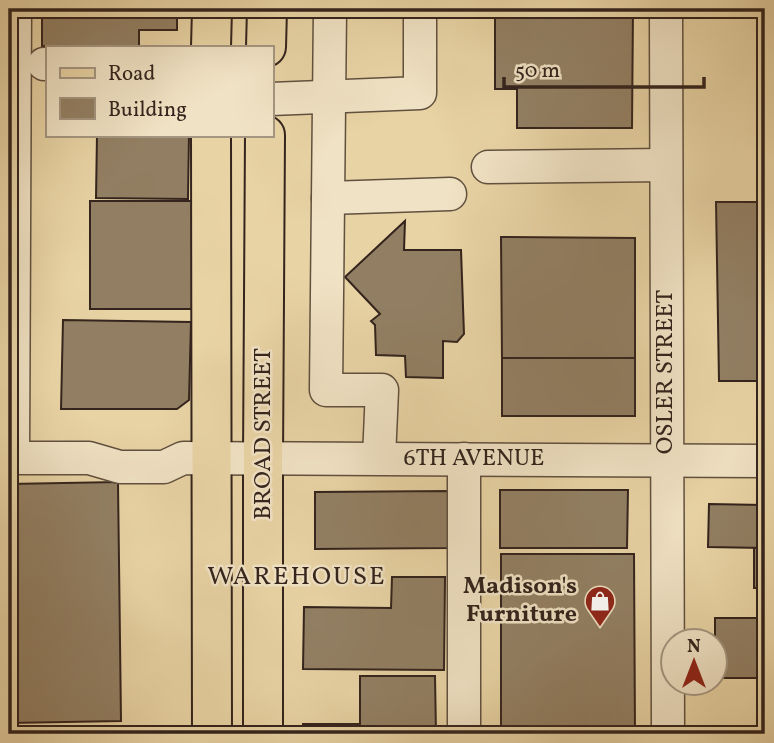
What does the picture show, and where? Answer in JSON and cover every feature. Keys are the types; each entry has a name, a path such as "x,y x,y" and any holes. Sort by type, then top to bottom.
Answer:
{"main road":[{"path":"211,46 212,9"},
{"path":"266,46 267,9"},
{"name":"BROAD STREET","path":"211,136 198,458 212,734"},
{"name":"BROAD STREET","path":"263,734 265,136"}],"street":[{"path":"11,458 15,9"},
{"path":"330,9 326,390 382,390 379,458"},
{"path":"273,99 420,93 420,9"},
{"name":"OSLER STREET","path":"666,9 668,734"},
{"path":"488,167 666,165"},
{"path":"328,198 450,194"},
{"name":"6TH AVENUE","path":"11,458 89,457 120,447 165,446 198,458 765,461"},
{"path":"464,459 464,734"}],"building":[{"path":"42,9 177,9 177,30 139,30 139,46 42,46"},
{"path":"495,9 633,9 632,128 517,128 517,89 495,89"},
{"path":"762,9 765,9 765,169 761,169"},
{"path":"97,136 189,136 188,199 96,198"},
{"path":"90,201 194,201 194,309 90,309"},
{"path":"716,202 765,202 765,381 719,381"},
{"path":"405,221 404,250 461,250 464,334 457,342 443,341 443,378 406,377 405,356 376,355 375,325 371,321 380,314 345,277"},
{"path":"501,237 635,238 635,358 502,358"},
{"path":"63,320 191,322 189,400 177,409 61,409"},
{"path":"502,358 635,358 635,416 502,416"},
{"path":"118,482 121,721 9,723 9,484"},
{"path":"500,490 628,490 627,548 500,548"},
{"path":"448,491 448,548 315,549 315,492"},
{"path":"709,504 765,505 765,548 708,547"},
{"path":"754,548 765,548 765,588 754,588"},
{"path":"501,554 634,554 635,734 501,734"},
{"path":"392,577 445,577 444,670 303,669 304,607 391,608"},
{"path":"715,618 765,618 765,678 728,678 728,628 715,628"},
{"path":"360,676 435,676 436,734 303,734 303,724 360,724"}],"place":[{"name":"Madison's Furniture","path":"600,628"}],"district":[{"name":"WAREHOUSE","path":"297,577"}]}
